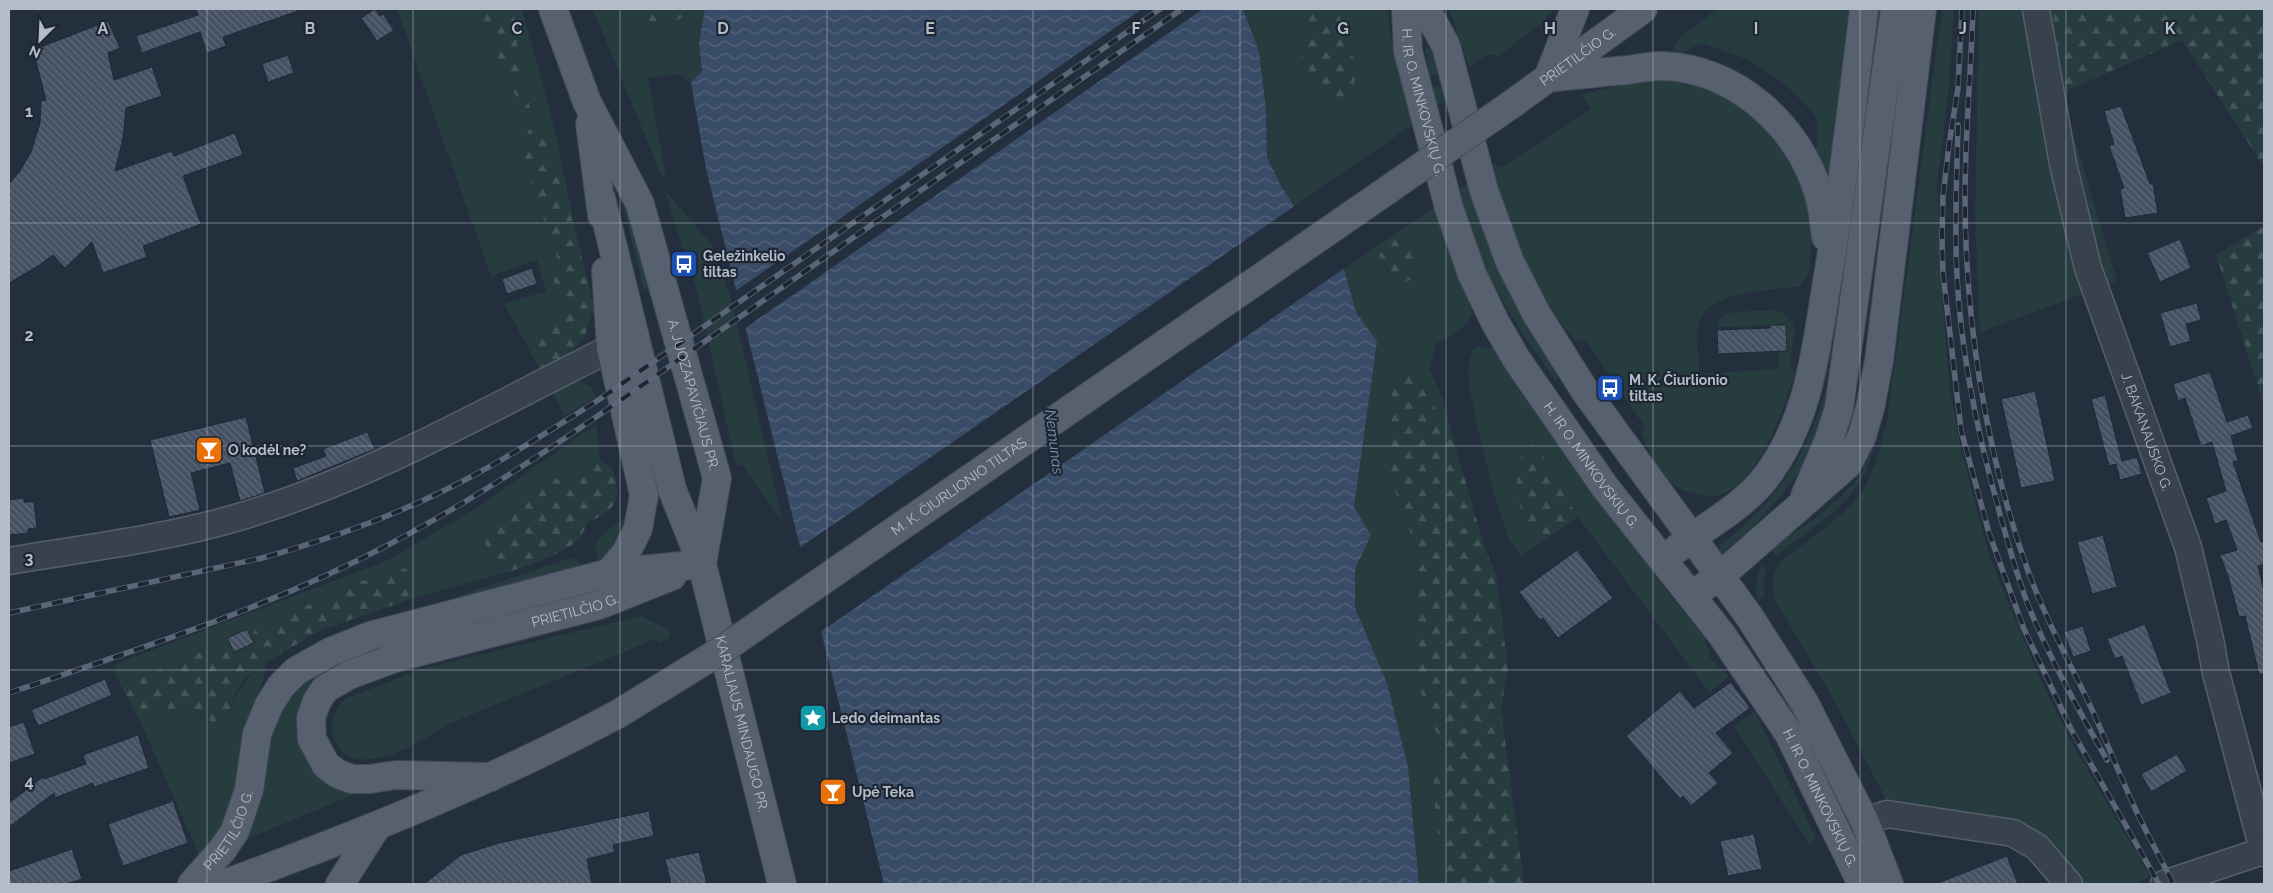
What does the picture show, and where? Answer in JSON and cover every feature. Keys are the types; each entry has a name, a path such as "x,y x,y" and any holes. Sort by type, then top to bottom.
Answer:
{"main road":[{"name":"A. JUOZAPAVIČIAUS PR.","path":"553,9 587,102 640,204 717,478 702,564"},
{"name":"H. IR O. MINKOVSKIŲ G.","path":"1406,9 1408,51 1449,208 1472,274 1517,360 1605,487 1722,635 1789,734 1862,884"},
{"name":"H. IR O. MINKOVSKIŲ G.","path":"1426,9 1446,46 1484,191 1510,262 1528,296 1585,391 1749,616 1804,702 1865,822 1889,884"},
{"path":"1575,9 1548,78 1662,66 1687,70 1721,81 1760,104 1791,136 1814,181 1820,196 1830,262"},
{"name":"PRIETILČIO G.","path":"1512,104 1643,9"},
{"path":"1663,560 1745,499 1766,477 1786,446 1804,405 1814,362 1841,194 1864,9"},
{"path":"1803,502 1840,408 1895,9"},
{"path":"1692,596 1720,576 1847,465 1862,436 1870,408 1879,361 1922,9"},
{"name":"A. JUOZAPAVIČIAUS PR.","path":"587,102 601,198 611,348 644,495 638,529 626,553 609,573"},
{"name":"M. K. ČIURLIONIO TILTAS","path":"491,777 618,714 722,650 1512,104"},
{"name":"A. JUOZAPAVIČIAUS PR.","path":"601,198 672,489 702,564"},
{"name":"PRIETILČIO G.","path":"192,884 236,831 250,790 257,734 269,706 281,686 296,671 330,652 370,636 609,573 702,564"},
{"name":"PRIETILČIO G.","path":"491,777 396,775 370,780 352,779 338,774 326,765 312,739 311,718 317,701 325,689 349,675 395,658 599,605 702,564"},
{"name":"KARALIAUS MINDAUGO PR.","path":"702,564 782,884"},
{"name":"PRIETILČIO G.","path":"224,884 377,826 491,777"},
{"path":"340,884 377,826"}],"street":[{"name":"J. BAKANAUSKO G.","path":"2036,9 2060,146 2088,268 2188,547 2216,672 2258,808 2264,852"},
{"path":"9,562 195,527 238,517 310,492 399,456 611,348"},
{"path":"1865,822 1887,814 2013,833 2037,847 2070,884"},
{"path":"2164,884 2264,852"}],"green space":[{"path":"397,9 480,9 489,41 530,108 518,52 513,9 522,9 554,126 576,233 544,128 523,140 527,171 557,256 553,279 562,305 561,319 524,340 504,304 546,291 537,260 491,276"},
{"path":"480,9 513,9 518,52 530,108 521,108 504,67 489,41"},
{"path":"593,9 641,9 650,22 686,15 689,9 705,9 699,43 702,71 691,83 679,74 648,78 666,177 662,177"},
{"path":"641,9 689,9 686,14 677,20 661,23 650,22"},
{"path":"1243,9 1311,9 1301,47 1302,68 1357,70 1337,9 1388,9 1390,32 1415,123 1294,206 1281,186 1267,157 1266,108 1259,52"},
{"path":"1311,9 1337,9 1357,70 1353,89 1339,100 1316,90 1302,68 1301,47"},
{"path":"1449,9 1555,9 1544,21 1499,56 1487,56 1469,67"},
{"path":"1717,9 1852,9 1831,184 1816,151 1818,124 1812,111 1785,84 1749,60 1701,43 1682,53 1673,50 1678,39"},
{"path":"1877,9 1882,9 1836,380 1810,455 1798,473 1785,491 1753,527 1723,552 1719,551 1720,545 1757,512 1787,476 1810,435 1826,388"},
{"path":"1942,9 1954,9 1948,96 1937,185 1942,293 1949,384 1961,449 1989,555 2037,672 2070,740 2150,876 2134,884 2086,884 2019,822 1970,812 1887,801 1833,698 1775,600 1773,581 1779,563 1836,518 1856,499 1863,490 1875,465 1887,421"},
{"path":"1979,9 2053,9 2061,93 2117,281 1980,332 1975,216"},
{"path":"2053,9 2264,9 2264,167 2182,40 2061,93"},
{"path":"1427,47 1431,49 1439,74 1430,76 1425,50"},
{"path":"1654,80 1686,81 1708,89 1742,107 1764,125 1798,172 1809,206 1812,233 1809,273 1800,286 1755,292 1723,299 1710,307 1701,317 1697,331 1699,374 1773,369 1780,366 1777,351 1787,350 1786,325 1717,327 1718,322 1725,314 1773,310 1782,312 1794,323 1790,367 1795,373 1777,424 1758,461 1746,476 1733,488 1717,496 1686,491 1668,480 1661,472 1641,433 1645,427 1586,341 1574,340 1545,302 1522,254 1490,167 1495,164 1501,168 1591,109 1581,95 1629,82"},
{"path":"1442,85 1447,100 1436,107 1432,88"},
{"path":"544,128 576,233 594,308 585,336 566,357 542,374 524,340 561,319 562,305 553,279 557,256 527,171 523,140 529,130"},
{"path":"613,166 616,166 651,288 644,290"},
{"path":"1468,183 1527,323 1558,376 1556,381 1523,335 1492,283 1476,245 1459,189"},
{"path":"664,189 712,245 730,295 783,522 742,465 736,465 698,295"},
{"path":"1435,206 1474,301 1470,318 1462,328 1436,344 1429,369 1442,396 1452,435 1421,385 1392,380 1390,481 1406,515 1419,570 1413,629 1419,687 1444,752 1433,784 1438,837 1450,860 1439,884 1419,884 1408,767 1387,683 1355,608 1354,569 1371,535 1354,507 1377,343 1356,312 1344,269 1377,246 1386,268 1403,284 1410,244 1398,232"},
{"path":"2264,226 2264,405 2216,255"},
{"path":"1398,232 1410,244 1419,261 1415,277 1403,284 1382,263 1377,246"},
{"path":"1478,346 1493,349 1498,354 1525,398 1666,590 1705,638 1711,659 1729,677 1709,692 1578,517 1542,454 1529,525 1543,541 1521,556 1509,540 1495,498 1474,412 1468,377 1469,361 1473,349"},
{"path":"1400,372 1412,375 1421,385 1452,435 1484,545 1496,575 1508,668 1501,709 1524,884 1439,884 1450,860 1438,837 1433,784 1444,752 1419,687 1413,630 1419,570 1406,515 1390,481 1392,380"},
{"path":"577,381 591,387 596,397 565,415 551,390 564,383"},
{"path":"596,424 600,460 525,492 490,562 504,573 414,598 415,587 384,569 366,580 341,587 325,599 299,608 274,621 259,624 256,644 233,654 224,642 121,686 113,668 121,662 386,561 474,510"},
{"path":"1876,442 1864,475 1851,495 1820,523 1776,556 1771,548 1817,517 1858,478"},
{"path":"1533,445 1542,454 1578,517 1543,541 1529,526 1518,497 1517,484 1521,459 1528,448"},
{"path":"600,460 612,468 617,496 611,508 587,523 580,538 556,554 512,571 504,573 490,562 483,534 525,492"},
{"path":"633,513 618,547 600,562 596,543 619,522"},
{"path":"571,558 578,561 580,565 577,569 458,600 458,596"},
{"path":"1762,563 1766,571 1763,583 1765,595 1757,599 1756,581"},
{"path":"399,566 413,573 416,587 414,598 321,630 265,663 244,680 235,694 228,717 217,725 191,710 164,710 139,719 121,686 224,642 234,654 256,644 253,633 259,624 274,621 299,608 325,599 341,587 366,580 384,569"},
{"path":"641,616 667,629 671,634 670,638 659,643 658,638 446,725 402,751 373,759 360,759 340,749 335,741 332,731 333,720 337,709 345,699 424,668"},
{"path":"339,662 315,686 300,720 299,738 307,755 323,772 339,786 358,793 247,839 258,810 267,748 280,708 300,684"},
{"path":"265,663 262,682 248,722 234,797 225,827 217,839 200,857 139,719 164,710 191,710 208,721 228,717 234,699 241,687"},
{"path":"1755,712 1816,838 1810,845 1734,726"}],"water":[{"name":"Nemunas","path":"705,9 1243,9 1259,52 1266,108 1267,157 1281,186 1294,206 1344,269 1356,312 1377,342 1354,507 1371,535 1355,569 1355,608 1387,683 1408,767 1419,884 884,884 706,169 691,83 702,71 699,43"}],"pier":[{"name":"Geležinkelio tiltas","path":"1142,9 1203,9 744,329 734,292"},
{"path":"1296,205 1346,267 819,633 798,549"}],"building":[{"path":"196,9 297,9 298,11 223,37 226,46 207,53 200,32 142,53 136,36 198,15"},
{"path":"375,9 380,16 383,14 394,30 377,41 361,18"},
{"path":"108,21 120,48 108,53 114,80 152,67 162,96 126,108 123,138 115,171 172,151 174,156 235,133 243,155 183,176 201,224 143,246 147,257 103,273 92,242 65,268 53,255 9,283 9,184 20,171 31,152 40,123 41,101 46,100 33,50"},
{"path":"288,55 294,73 268,82 262,64"},
{"path":"2121,106 2150,184 2153,184 2158,213 2125,218 2120,189 2124,188 2109,146 2114,144 2104,111"},
{"path":"2180,239 2191,268 2160,282 2147,253"},
{"path":"532,268 537,284 507,294 502,279"},
{"path":"2197,303 2201,320 2186,324 2191,341 2170,347 2160,313"},
{"path":"1770,325 1786,325 1787,351 1718,354 1717,330 1770,328"},
{"path":"2210,372 2227,422 2248,415 2253,428 2231,436 2238,461 2233,462 2261,542 2264,541 2264,564 2258,566 2264,591 2264,674 2259,674 2245,616 2239,617 2220,555 2237,550 2226,520 2215,524 2206,498 2226,491 2212,442 2201,446 2185,398 2178,401 2173,384"},
{"path":"2035,391 2055,481 2021,488 2001,399"},
{"path":"2105,395 2122,461 2137,457 2142,474 2120,480 2116,464 2109,466 2091,399"},
{"path":"246,417 265,493 240,501 230,463 191,473 200,510 169,517 150,440"},
{"path":"367,432 375,449 297,481 293,468 326,456 323,449"},
{"path":"24,498 24,502 34,502 37,528 28,529 28,533 9,535 9,500"},
{"path":"2103,535 2117,587 2092,594 2077,542"},
{"path":"1577,550 1613,598 1558,638 1543,618 1540,620 1519,592"},
{"path":"2145,624 2171,693 2141,705 2122,656 2115,659 2107,639"},
{"path":"2083,626 2091,651 2073,657 2064,632"},
{"path":"247,629 254,643 234,652 227,638"},
{"path":"105,679 112,695 38,726 31,710"},
{"path":"1731,682 1750,708 1716,733 1733,753 1709,773 1718,783 1691,806 1683,796 1680,799 1626,736 1680,691 1694,708"},
{"path":"24,722 35,754 9,763 9,727"},
{"path":"138,735 149,768 94,787 93,783 55,798 54,793 9,827 9,803 43,777 44,779 86,764 83,755"},
{"path":"2177,754 2187,771 2151,792 2141,774"},
{"path":"173,801 188,843 123,866 108,824"},
{"path":"649,811 654,836 613,845 615,852 587,859 592,884 424,884 461,855 499,843"},
{"path":"1754,834 1762,869 1728,876 1720,841"},
{"path":"72,849 82,879 66,884 9,884 9,871"},
{"path":"699,852 707,884 671,884 665,859"},
{"path":"2007,856 2018,884 1938,884 1938,883"}],"railway":[{"path":"9,613 262,558 331,537 377,520 463,481 522,448 597,401 1160,9"},
{"path":"9,693 200,627 294,590 386,546 477,495 608,409 1182,9"},
{"path":"1962,9 1958,88 1943,196 1942,236 1943,273 1961,430 1989,533 2024,629 2071,729 2159,884"},
{"path":"1973,9 1965,173 1966,244 1974,339 1981,387 2000,481 2028,571 2042,605 2094,714 2139,816 2173,884"},
{"path":"1958,125 1956,238 1959,305 1966,364 1983,450 2008,544 2028,605 2055,664 2107,760"}],"place":[{"name":"Geležinkelio tiltas","path":"684,264"},
{"name":"M. K. Čiurlionio tiltas","path":"1610,388"},
{"name":"O kodėl ne?","path":"209,450"},
{"name":"Ledo deimantas","path":"813,718"},
{"name":"Upė Teka","path":"833,792"}]}
